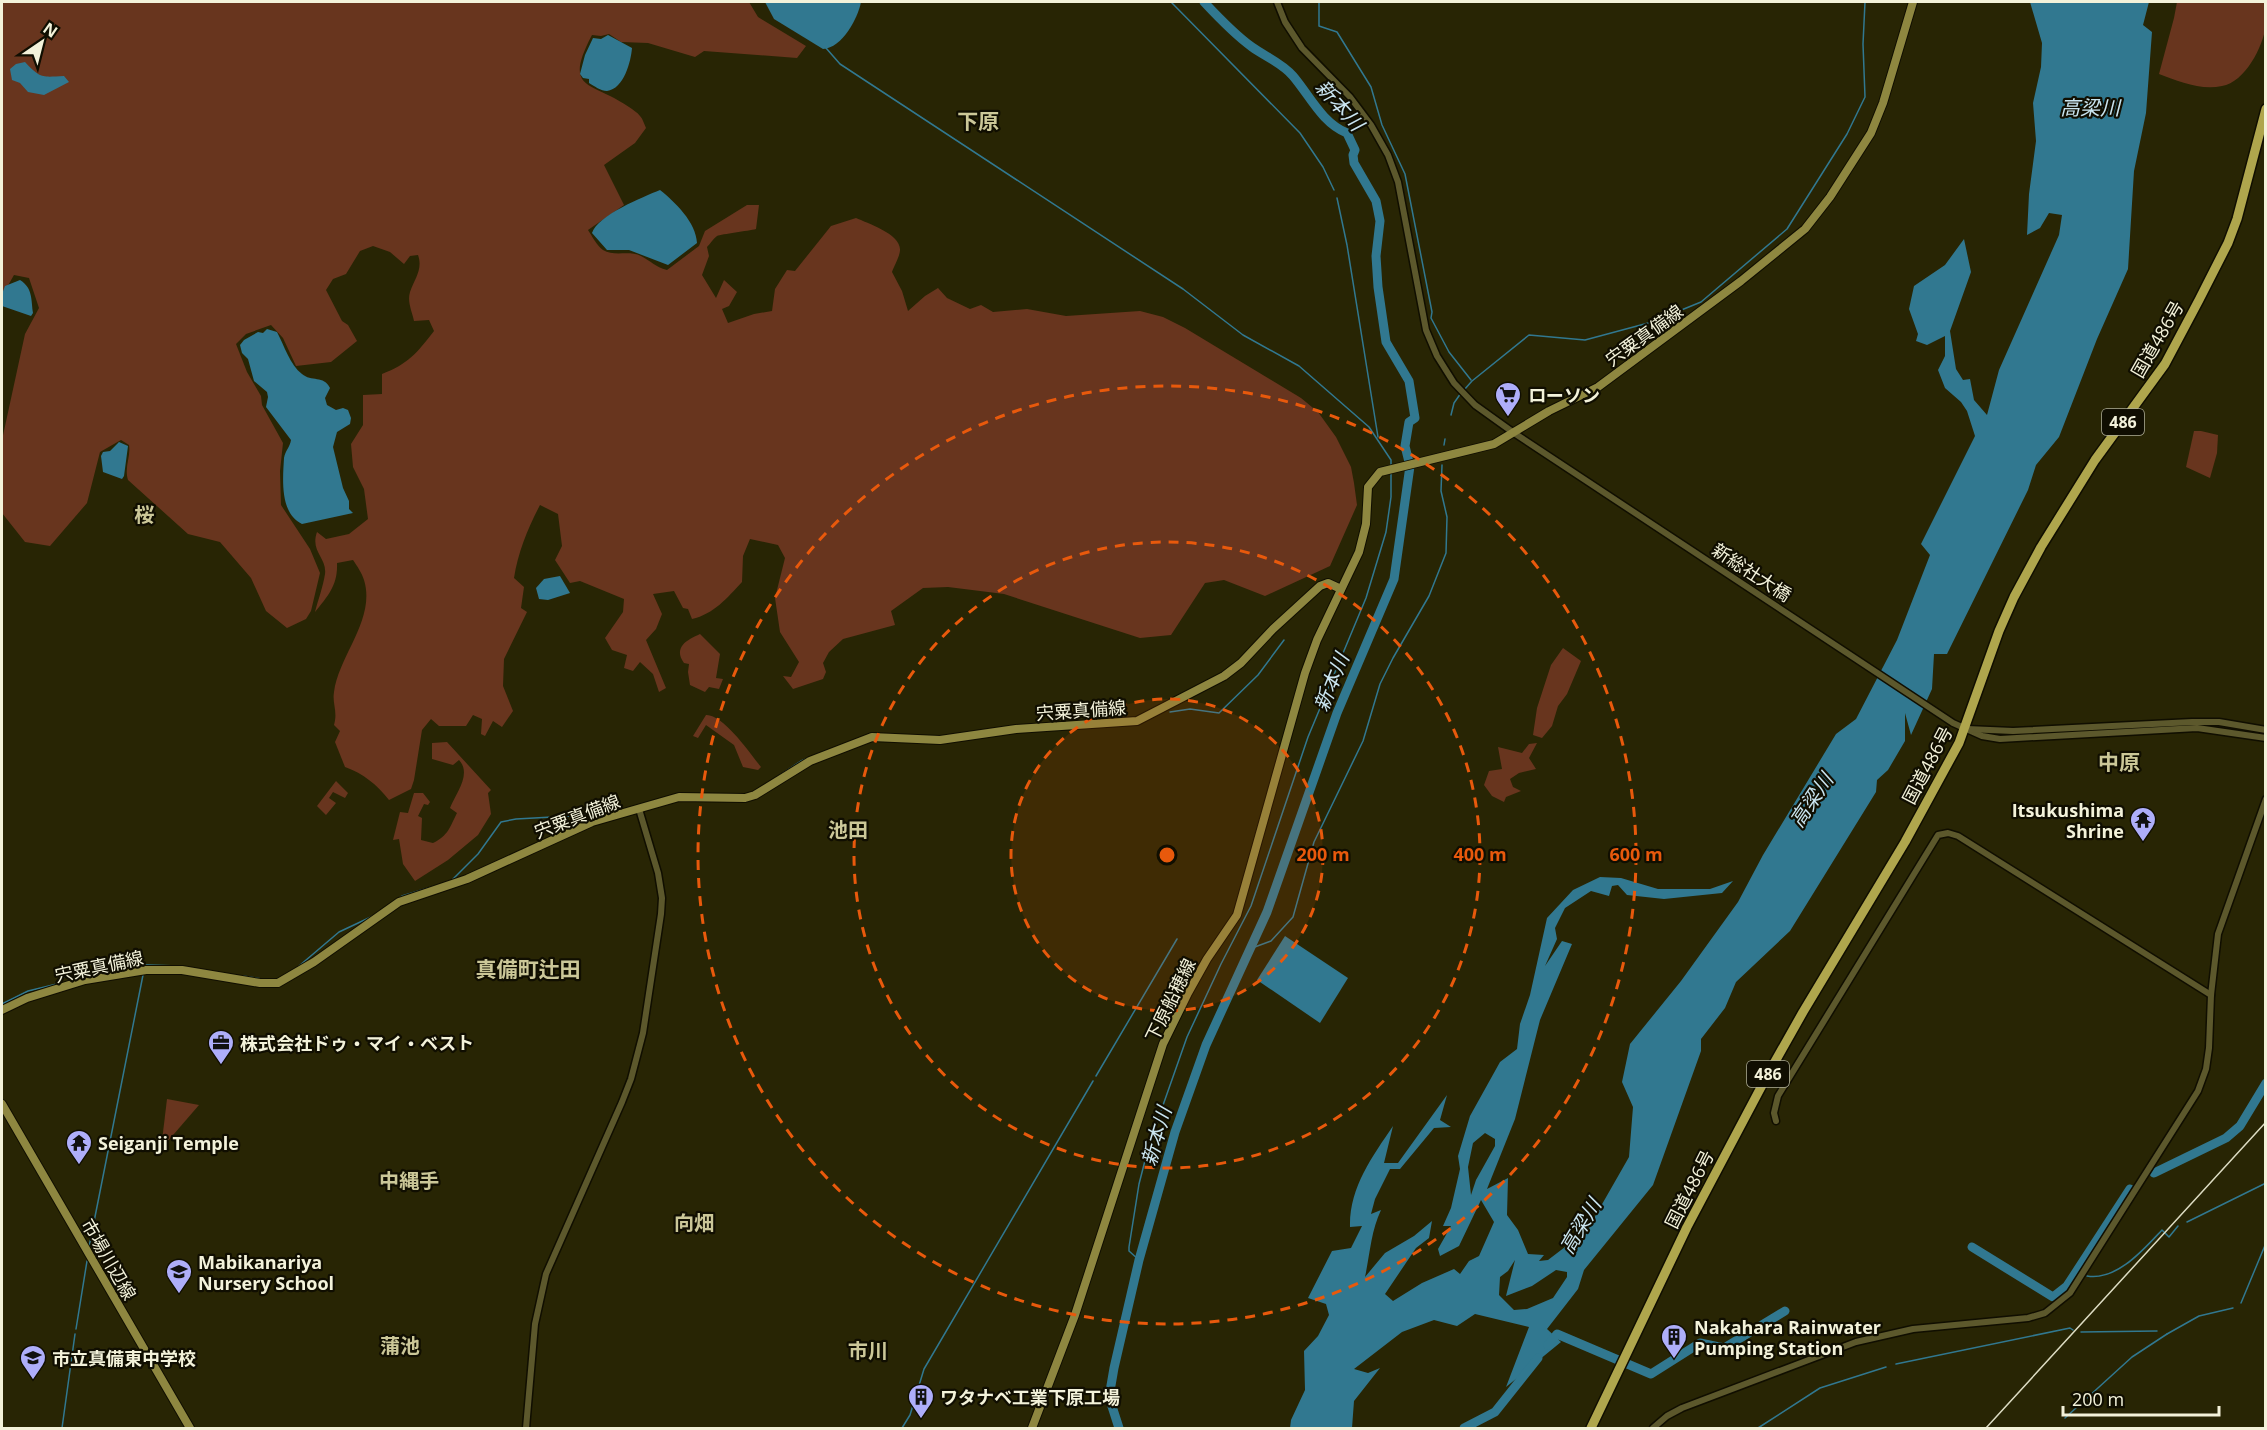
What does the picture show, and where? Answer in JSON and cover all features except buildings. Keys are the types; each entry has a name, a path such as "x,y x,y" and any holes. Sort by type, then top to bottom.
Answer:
{"highway":[{"name":"国道486号","path":"1591,1428 1687,1227 1768,1074 1905,842 1965,729 2014,597 2041,547 2089,469 2165,364 2228,243 2241,205 2265,110"}],"main road":[{"name":"宍粟真備線","path":"2,1010 27,998 85,980 146,970 182,970 260,983 278,983 314,962 399,902 467,879 592,822 679,797 750,797 810,761 872,737 940,741 1004,730 1137,721 1224,676 1241,663 1273,629 1320,586 1328,583 1341,589 1363,539 1370,484 1380,472 1482,448 1598,387 1741,281 1805,229 1830,197 1870,132 1883,103 1913,2"},
{"name":"下原船穂線","path":"1032,1428 1075,1315 1163,1044 1192,985 1236,915 1305,673 1317,640 1341,589"},
{"name":"市場川辺線","path":"2,1104 190,1428"}],"street":[{"name":"新総社大橋","path":"1277,2 1285,22 1302,48 1350,97 1371,125 1388,154 1398,182 1426,330 1437,356 1454,383 1475,405 1533,446 1965,729"},
{"path":"2077,732 2192,722 2219,722 2265,730"},
{"path":"1965,729 1982,732 2077,732 2197,728 2265,738"},
{"path":"1653,1428 1667,1416 1682,1408 1856,1342 1913,1329 2028,1318 2044,1313 2070,1293 2198,1091 2206,1069 2209,1048 2211,995 2218,934 2265,799"},
{"path":"526,1428 535,1324 546,1274 625,1094 643,1033 662,898 658,873 639,809"},
{"path":"1776,1121 1774,1113 1778,1096 1938,835 1948,833 1958,836 2211,995"}],"shaded area":[{"path":"2,2 749,2 758,17 806,46 797,58 704,51 695,57 648,43 621,42 609,34 592,35 583,53 580,67 585,83 636,112 646,128 635,143 604,165 624,205 588,230 601,248 612,253 636,254 667,270 699,246 705,231 747,205 759,205 756,229 717,236 707,247 709,256 702,275 716,298 724,280 737,292 729,306 722,309 728,323 754,314 772,311 775,289 787,270 795,271 831,226 856,218 889,234 899,244 900,252 892,272 902,291 908,311 938,288 947,298 970,309 981,305 993,312 1027,309 1066,316 1140,311 1163,317 1301,398 1318,412 1336,437 1351,467 1357,505 1330,566 1265,596 1224,580 1205,583 1171,635 1140,638 1004,594 948,587 923,588 891,611 895,625 843,639 829,652 823,663 826,672 823,679 793,689 783,676 791,677 799,662 780,632 775,598 785,558 778,545 750,539 743,556 742,582 720,605 700,617 692,619 688,609 683,608 674,591 653,594 662,614 656,629 646,640 666,688 659,692 653,674 640,662 633,671 624,668 627,655 612,650 605,638 623,612 624,599 580,581 570,583 555,560 562,546 558,514 540,505 524,540 514,578 524,587 521,608 527,612 504,659 503,686 513,711 502,727 493,721 485,736 481,734 482,719 473,715 466,726 439,726 431,719 422,730 411,789 389,800 369,780 345,767 335,742 340,731 334,725 334,692 342,664 361,623 366,594 363,577 353,560 337,563 334,584 315,612 325,568 315,539 317,532 326,539 349,534 368,519 364,489 353,467 351,444 363,425 363,395 382,394 382,374 411,357 434,331 429,320 414,321 410,306 410,292 419,269 418,255 410,256 404,264 390,252 373,246 360,251 346,274 333,279 326,290 342,321 348,325 357,341 331,362 296,366 283,338 271,325 246,334 236,344 247,372 261,396 262,405 283,443 280,471 281,505 310,549 320,573 311,611 306,619 287,628 266,611 251,578 220,542 188,534 128,480 129,445 121,440 100,452 87,503 50,546 25,542 2,513 2,440 25,334 39,308 29,278 14,275 2,296"},
{"path":"2177,2 2265,2 2266,25 2261,43 2252,62 2238,78 2222,86 2206,87 2159,74"},
{"path":"2194,431 2218,435 2217,453 2210,478 2186,467"},
{"path":"700,634 720,654 716,678 723,679 719,689 709,687 705,692 690,685 689,664 684,663 680,653 686,642"},
{"path":"1563,648 1581,661 1567,694 1558,706 1552,726 1542,738 1533,735 1537,708 1551,665"},
{"path":"706,715 713,716 736,735 761,767 758,770 743,767 734,745 706,725 698,738 693,736"},
{"path":"447,742 491,790 488,793 491,814 478,835 448,860 415,881 403,864 399,839 393,840 400,812 408,813 414,793 423,793 430,802 428,805 424,804 418,816 422,818 421,840 433,843 450,827 457,813 450,808 462,784 464,771 459,760 453,765 432,759 432,743"},
{"path":"1537,743 1529,758 1536,769 1519,773 1510,779 1513,787 1521,791 1506,797 1504,802 1492,796 1484,785 1489,771 1502,769 1498,747 1522,753 1529,744"},
{"path":"336,781 348,793 345,798 333,792 329,798 336,803 326,815 317,806"},
{"path":"167,1099 199,1105 161,1149"}],"water":[{"path":"765,2 861,2 853,24 843,38 823,49 774,19"},
{"name":"高梁川","path":"2030,2 2149,2 2143,25 2152,32 2146,113 2134,171 2128,269 2097,339 2059,437 2036,465 2028,490 1947,654 1934,654 1932,689 1911,735 1905,713 1905,741 1888,770 1877,780 1876,792 1790,931 1736,982 1725,1008 1701,1039 1701,1051 1653,1185 1584,1270 1578,1289 1547,1329 1561,1342 1506,1387 1529,1327 1475,1314 1457,1326 1434,1320 1402,1332 1354,1369 1368,1373 1380,1368 1354,1401 1352,1428 1290,1428 1291,1420 1305,1390 1304,1351 1318,1336 1329,1315 1326,1304 1308,1298 1332,1251 1351,1248 1362,1226 1350,1227 1353,1199 1363,1174 1393,1126 1384,1163 1398,1163 1447,1095 1440,1120 1451,1127 1434,1128 1400,1169 1390,1169 1375,1199 1371,1214 1381,1210 1373,1234 1365,1277 1385,1253 1414,1236 1432,1221 1429,1238 1416,1248 1385,1294 1393,1301 1422,1283 1454,1269 1460,1274 1469,1261 1479,1256 1494,1222 1481,1200 1459,1246 1440,1256 1438,1249 1451,1226 1443,1226 1451,1208 1460,1169 1458,1156 1470,1116 1500,1062 1517,1049 1520,1024 1530,995 1547,918 1573,890 1600,877 1621,878 1658,889 1710,889 1733,881 1722,893 1664,899 1627,895 1618,885 1612,886 1609,896 1591,891 1565,908 1555,928 1557,939 1545,966 1562,941 1572,944 1540,1020 1515,1119 1487,1189 1508,1178 1507,1215 1518,1230 1528,1254 1544,1255 1539,1261 1548,1260 1593,1220 1629,1157 1633,1107 1622,1082 1630,1044 1681,981 1738,902 1763,855 1836,734 1856,719 1897,640 1930,555 1921,544 1975,436 1967,411 1961,402 1945,388 1938,370 1945,356 1945,336 1927,345 1916,341 1918,334 1909,309 1914,286 1945,265 1964,239 1971,272 1950,331 1956,369 1963,380 1970,379 1974,400 1987,415 1999,370 2059,235 2062,215 2049,213 2040,228 2027,235 2029,194 2036,141 2033,103 2041,67 2042,43","holes":["1485,1133 1495,1139 1495,1146 1476,1180 1471,1195 1468,1167 1473,1143","1515,1260 1506,1296 1532,1286 1556,1270 1567,1272 1567,1277 1553,1298 1527,1309 1514,1310 1499,1295 1500,1277 1508,1271"]},
{"path":"608,35 632,48 628,67 622,80 613,89 607,91 589,83 589,79 583,78 580,74 593,38 601,39"},
{"path":"25,62 39,74 64,76 69,82 44,95 28,92 20,83 12,80 10,69 16,64"},
{"path":"660,190 689,220 697,243 668,265 629,250 607,250 592,233 596,226 612,213"},
{"path":"20,280 31,295 33,313 31,316 2,306 5,286"},
{"path":"267,329 277,332 291,360 302,374 327,384 330,388 325,398 327,405 336,410 343,408 348,410 351,418 350,424 337,432 333,447 343,488 349,501 349,509 353,513 302,524 289,512 284,494 283,475 285,456 291,440 266,407 267,392 254,381 248,359 242,353 240,345 244,340 258,332 263,333"},
{"path":"119,442 128,446 122,479 103,472 101,456 103,452 110,451"},
{"path":"560,576 570,593 548,600 539,599 536,588 544,579"},
{"path":"1285,936 1348,978 1320,1023 1257,980"}],"waterway":[{"path":"1171,2 1300,133 1323,167 1334,190"},
{"name":"新本川","path":"1119,1428 1109,1397 1114,1368 1139,1260 1175,1132 1206,1045 1267,912 1337,713 1394,579 1410,466 1405,446 1409,422 1415,418 1409,381 1386,342 1378,287 1376,256 1380,221 1376,201 1354,163 1355,150 1347,133 1323,116 1289,71 1257,51 1227,26 1204,2"},
{"path":"1319,2 1319,26 1337,32 1371,87 1382,125 1405,174 1432,312 1431,318 1449,352 1471,380"},
{"path":"1464,390 1529,335 1585,340 1652,322 1701,302 1787,229 1847,134 1865,97 1863,44 1865,2"},
{"path":"826,48 840,64 1183,289 1243,335 1299,366 1369,427 1391,460 1391,466"},
{"path":"1337,198 1347,245 1378,437"},
{"path":"1451,415 1454,403 1461,393"},
{"path":"1444,445 1445,439"},
{"path":"1252,948 1271,941 1293,917 1314,842 1363,741 1380,684 1429,596 1446,553 1447,517 1441,491 1442,465"},
{"path":"1139,1260 1129,1251 1129,1247 1139,1184 1149,1145 1187,1037 1251,906 1308,737 1366,598 1386,532 1391,497 1391,473"},
{"path":"1170,712 1190,709 1219,713 1258,675 1284,640"},
{"path":"777,777 801,761 823,752"},
{"path":"453,879 478,854 501,822 516,819 607,814"},
{"path":"299,966 339,932 373,916 402,896 438,885"},
{"path":"1096,1076 1177,939"},
{"path":"2,1004 28,991 57,984 73,968 84,962 113,969 147,965 179,966"},
{"path":"89,1247 143,975"},
{"path":"243,976 262,979"},
{"path":"902,1428 910,1415 924,1369 1093,1081"},
{"path":"2154,1173 2226,1138 2240,1126 2266,1083"},
{"path":"2187,1222 2266,1183"},
{"path":"1972,1247 2053,1297 2067,1286 2130,1189"},
{"path":"2087,1276 2109,1274 2119,1269 2162,1230 2169,1237 2178,1226"},
{"path":"2241,1303 2266,1243"},
{"path":"76,1329 87,1261"},
{"path":"2167,1334 2199,1316 2233,1308"},
{"path":"1548,1345 1557,1334 1651,1374 1700,1343 1724,1348 1785,1311"},
{"path":"1896,1364 2070,1328 2073,1330"},
{"path":"2081,1332 2157,1331"},
{"path":"62,1428 75,1334"},
{"path":"2065,1418 2132,1357 2167,1334"},
{"path":"1464,1428 1495,1412 1538,1358"},
{"path":"1758,1428 1820,1388 1886,1367"}],"railway":[{"path":"1986,1428 2266,1122"}],"place":[{"name":"ローソン","path":"1508,418"},
{"name":"Itsukushima Shrine","path":"2143,843"},
{"name":"株式会社ドゥ・マイ・ベスト","path":"221,1066"},
{"name":"Seiganji Temple","path":"79,1166"},
{"name":"Mabikanariya Nursery School","path":"179,1295"},
{"name":"Nakahara Rainwater Pumping Station","path":"1674,1360"},
{"name":"市立真備東中学校","path":"33,1381"},
{"name":"ワタナベ工業下原工場","path":"921,1420"}],"district":[{"name":"下原","path":"978,121"},
{"name":"桜","path":"144,514"},
{"name":"中原","path":"2119,762"},
{"name":"池田","path":"848,829"},
{"name":"真備町辻田","path":"528,969"},
{"name":"中縄手","path":"409,1180"},
{"name":"向畑","path":"694,1222"},
{"name":"蒲池","path":"400,1345"},
{"name":"市川","path":"868,1350"}]}
